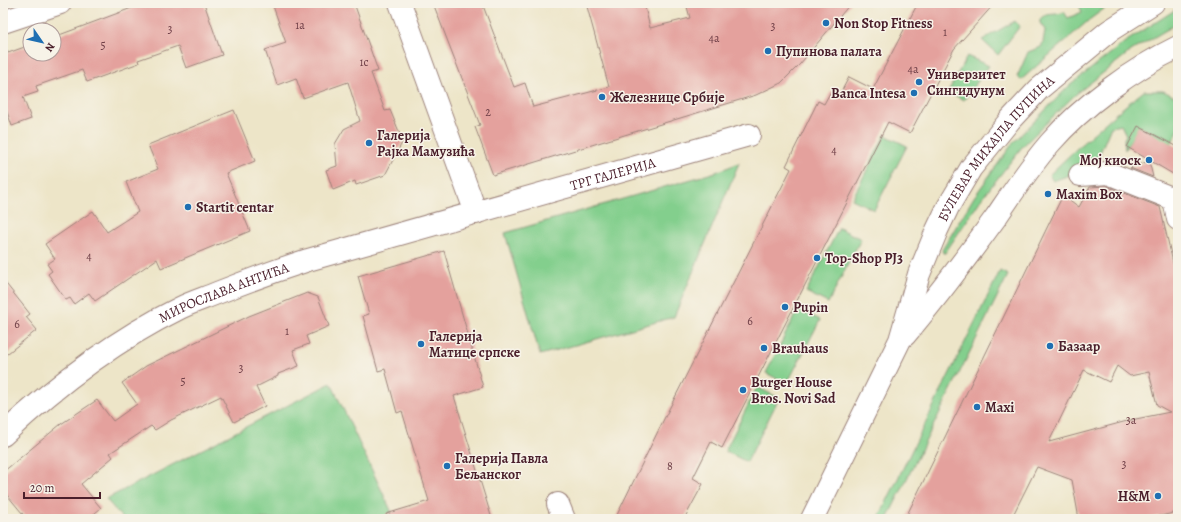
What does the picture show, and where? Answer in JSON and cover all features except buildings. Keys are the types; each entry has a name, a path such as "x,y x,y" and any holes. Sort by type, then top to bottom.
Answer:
{"street":[{"path":"3,22 60,3"},
{"path":"400,3 476,213"},
{"name":"БУЛЕВАР МИХАЈЛА ПУПИНА","path":"812,519 900,340 919,274 937,230 948,207 971,168 1010,120 1038,89 1108,31 1151,4"},
{"name":"БУЛЕВАР МИХАЈЛА ПУПИНА","path":"900,340 937,298 1028,170 1050,143 1076,116 1118,83 1163,54 1178,47"},
{"name":"ТРГ ГАЛЕРИЈА","path":"476,213 749,135"},
{"path":"1080,175 1108,173 1177,205"},
{"name":"МИРОСЛАВА АНТИЋА","path":"3,435 47,397 94,360 135,332 181,307 260,276 308,260 476,213"}],"green space":[{"path":"1078,3 1112,3 1089,20 1021,80 1017,77 1028,52 1041,47 1043,42 1045,30 1040,23 1040,19 1048,15 1064,12 1068,18 1082,12"},
{"path":"1178,8 1178,23 1131,51 1075,95 1022,147 980,201 945,253 943,253 942,250 974,197 1013,143 1069,86 1125,42"},
{"path":"1015,21 1020,26 998,55 982,40"},
{"path":"967,56 989,66 964,100 948,92"},
{"path":"1144,91 1163,91 1178,98 1178,131 1169,147 1148,149 1155,135 1139,126 1125,150 1124,139 1126,135 1121,125 1111,127 1099,155 1081,171 1053,181 1049,175 1095,132"},
{"path":"885,135 907,146 874,210 852,199"},
{"path":"739,163 674,317 540,355 505,233 716,172"},
{"path":"839,228 861,239 828,303 806,292"},
{"path":"1000,271 1008,275 887,519 878,519"},
{"path":"798,309 820,320 787,384 766,373"},
{"path":"331,383 395,519 123,519 106,499"},
{"path":"757,387 779,398 747,462 725,451"}],"place":[{"name":"Non Stop Fitness","path":"826,23"},
{"name":"Пупинова палата","path":"768,51"},
{"name":"Универзитет Сингидунум","path":"919,82"},
{"name":"Banca Intesa","path":"914,93"},
{"name":"Железнице Србије","path":"602,97"},
{"name":"Галерија Рајка Мамузића","path":"369,143"},
{"name":"Мој киоск","path":"1149,160"},
{"name":"Maxim Box","path":"1048,194"},
{"name":"Startit centar","path":"188,207"},
{"name":"Top-Shop PJ3","path":"817,258"},
{"name":"Pupin","path":"785,307"},
{"name":"Галерија Матице српске","path":"421,344"},
{"name":"Базаар","path":"1050,346"},
{"name":"Brauhaus","path":"764,348"},
{"name":"Burger House Bros. Novi Sad","path":"743,390"},
{"name":"Maxi","path":"977,407"},
{"name":"Галерија Павла Бељанског","path":"447,466"},
{"name":"H&M","path":"1158,496"}]}
